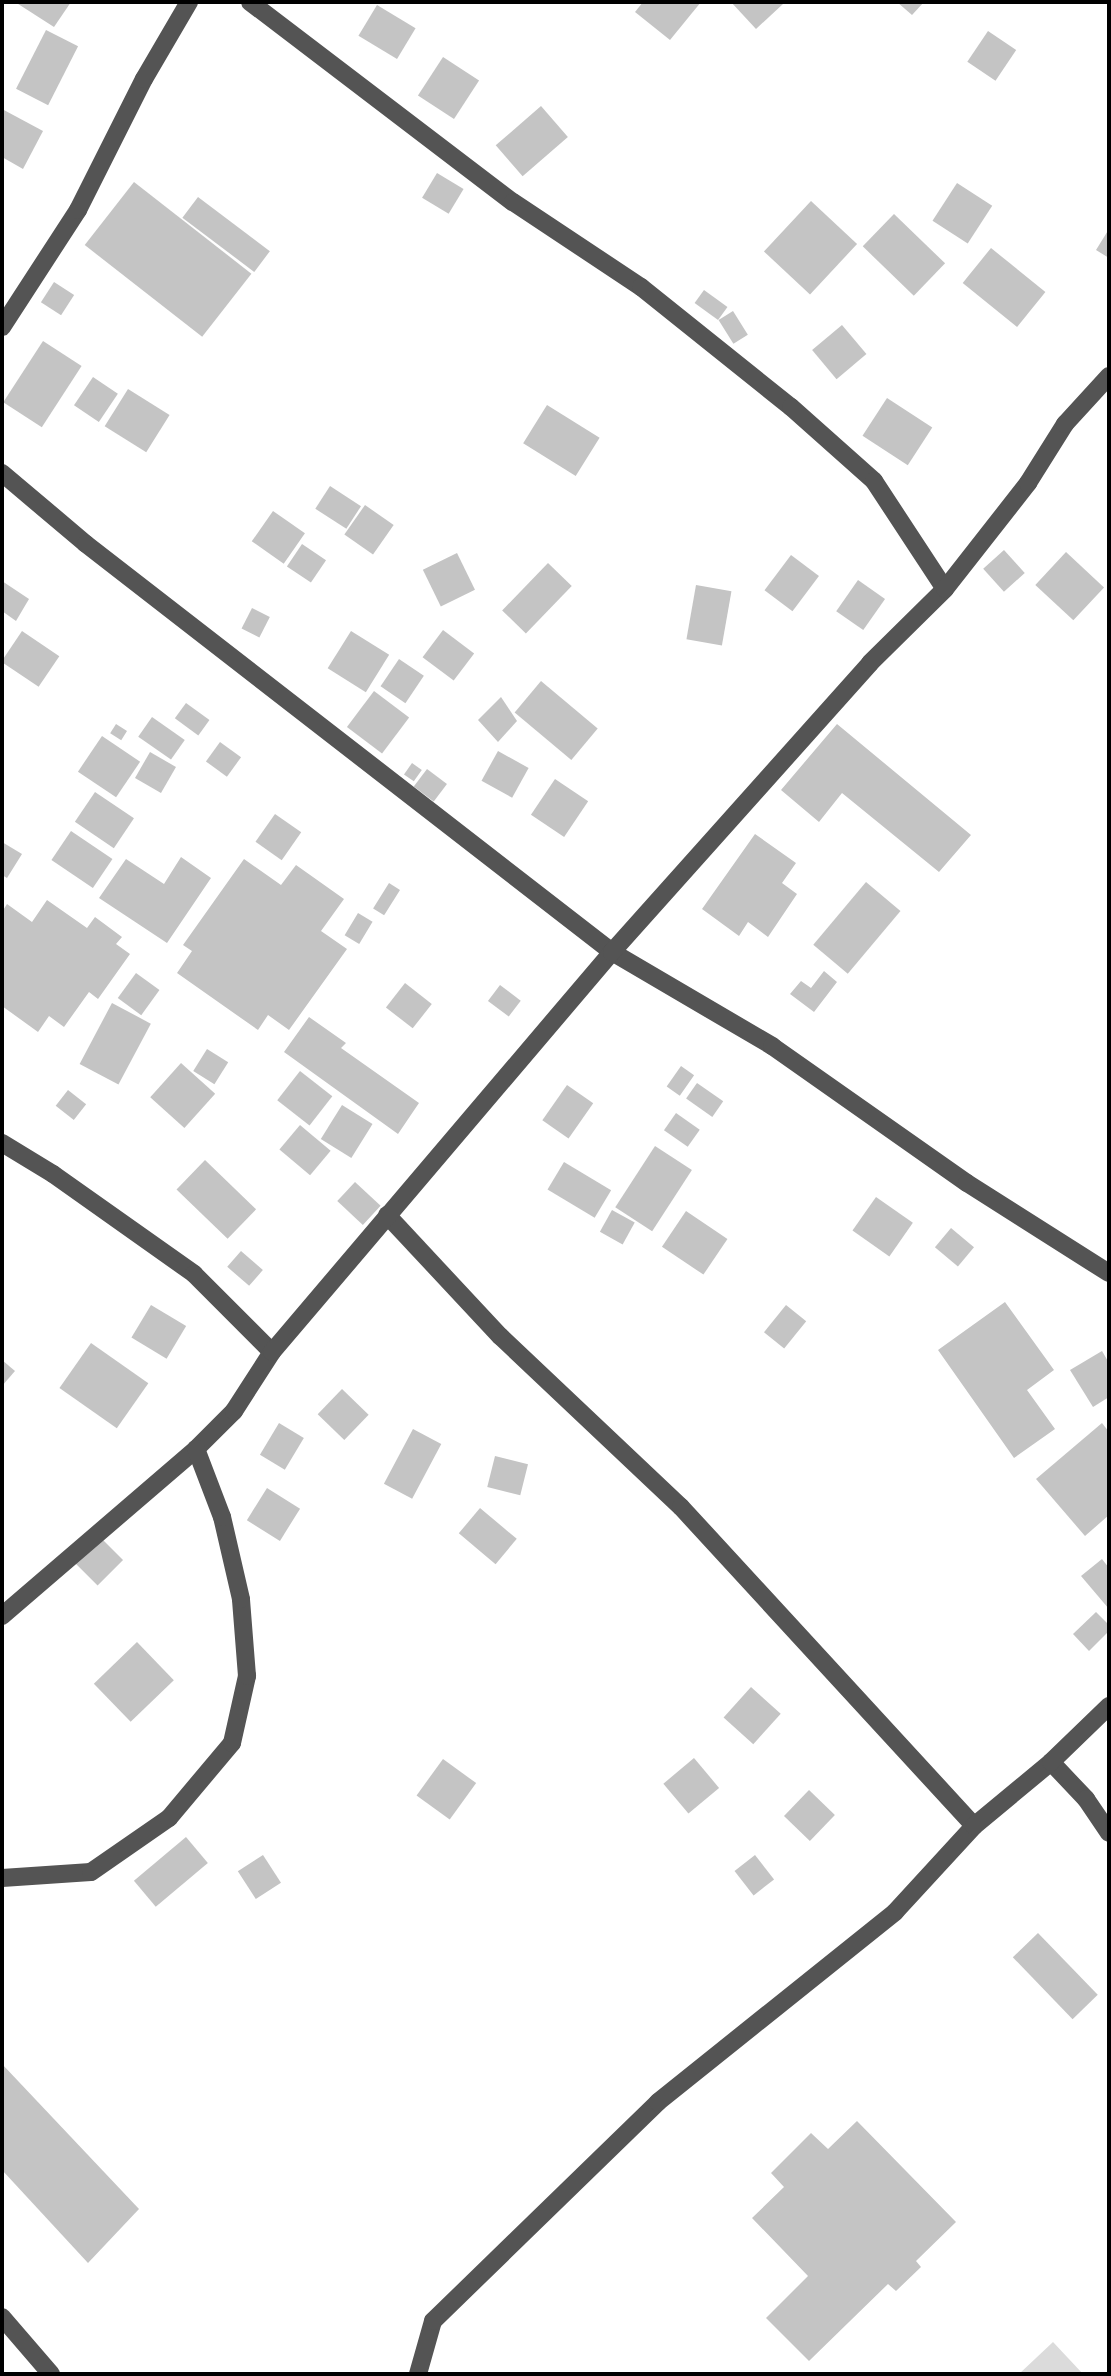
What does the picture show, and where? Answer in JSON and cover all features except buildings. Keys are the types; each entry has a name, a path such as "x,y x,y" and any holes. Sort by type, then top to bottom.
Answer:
{"street":[{"path":"2,327 78,209 144,79 189,2"},
{"path":"250,2 513,202 641,287 791,407 874,481 945,589"},
{"path":"2,1616 196,1449 234,1411 272,1352 612,952 870,663 945,589 1028,483 1065,424 1109,376"},
{"path":"2,473 86,544 612,952 772,1046 967,1183 1109,1273"},
{"path":"2,1143 53,1174 194,1275 272,1352"},
{"path":"387,1216 500,1336 681,1507 974,1826"},
{"path":"2,1878 91,1872 169,1818 232,1743 247,1676 241,1600 222,1517 196,1449"},
{"path":"418,2374 433,2320 658,2102 895,1912 974,1826 1051,1762 1109,1706"},
{"path":"1051,1762 1086,1799 1109,1833"},
{"path":"2,2317 51,2374"}],"shaded area":[{"path":"1053,2342 1083,2374 1019,2374"}]}
